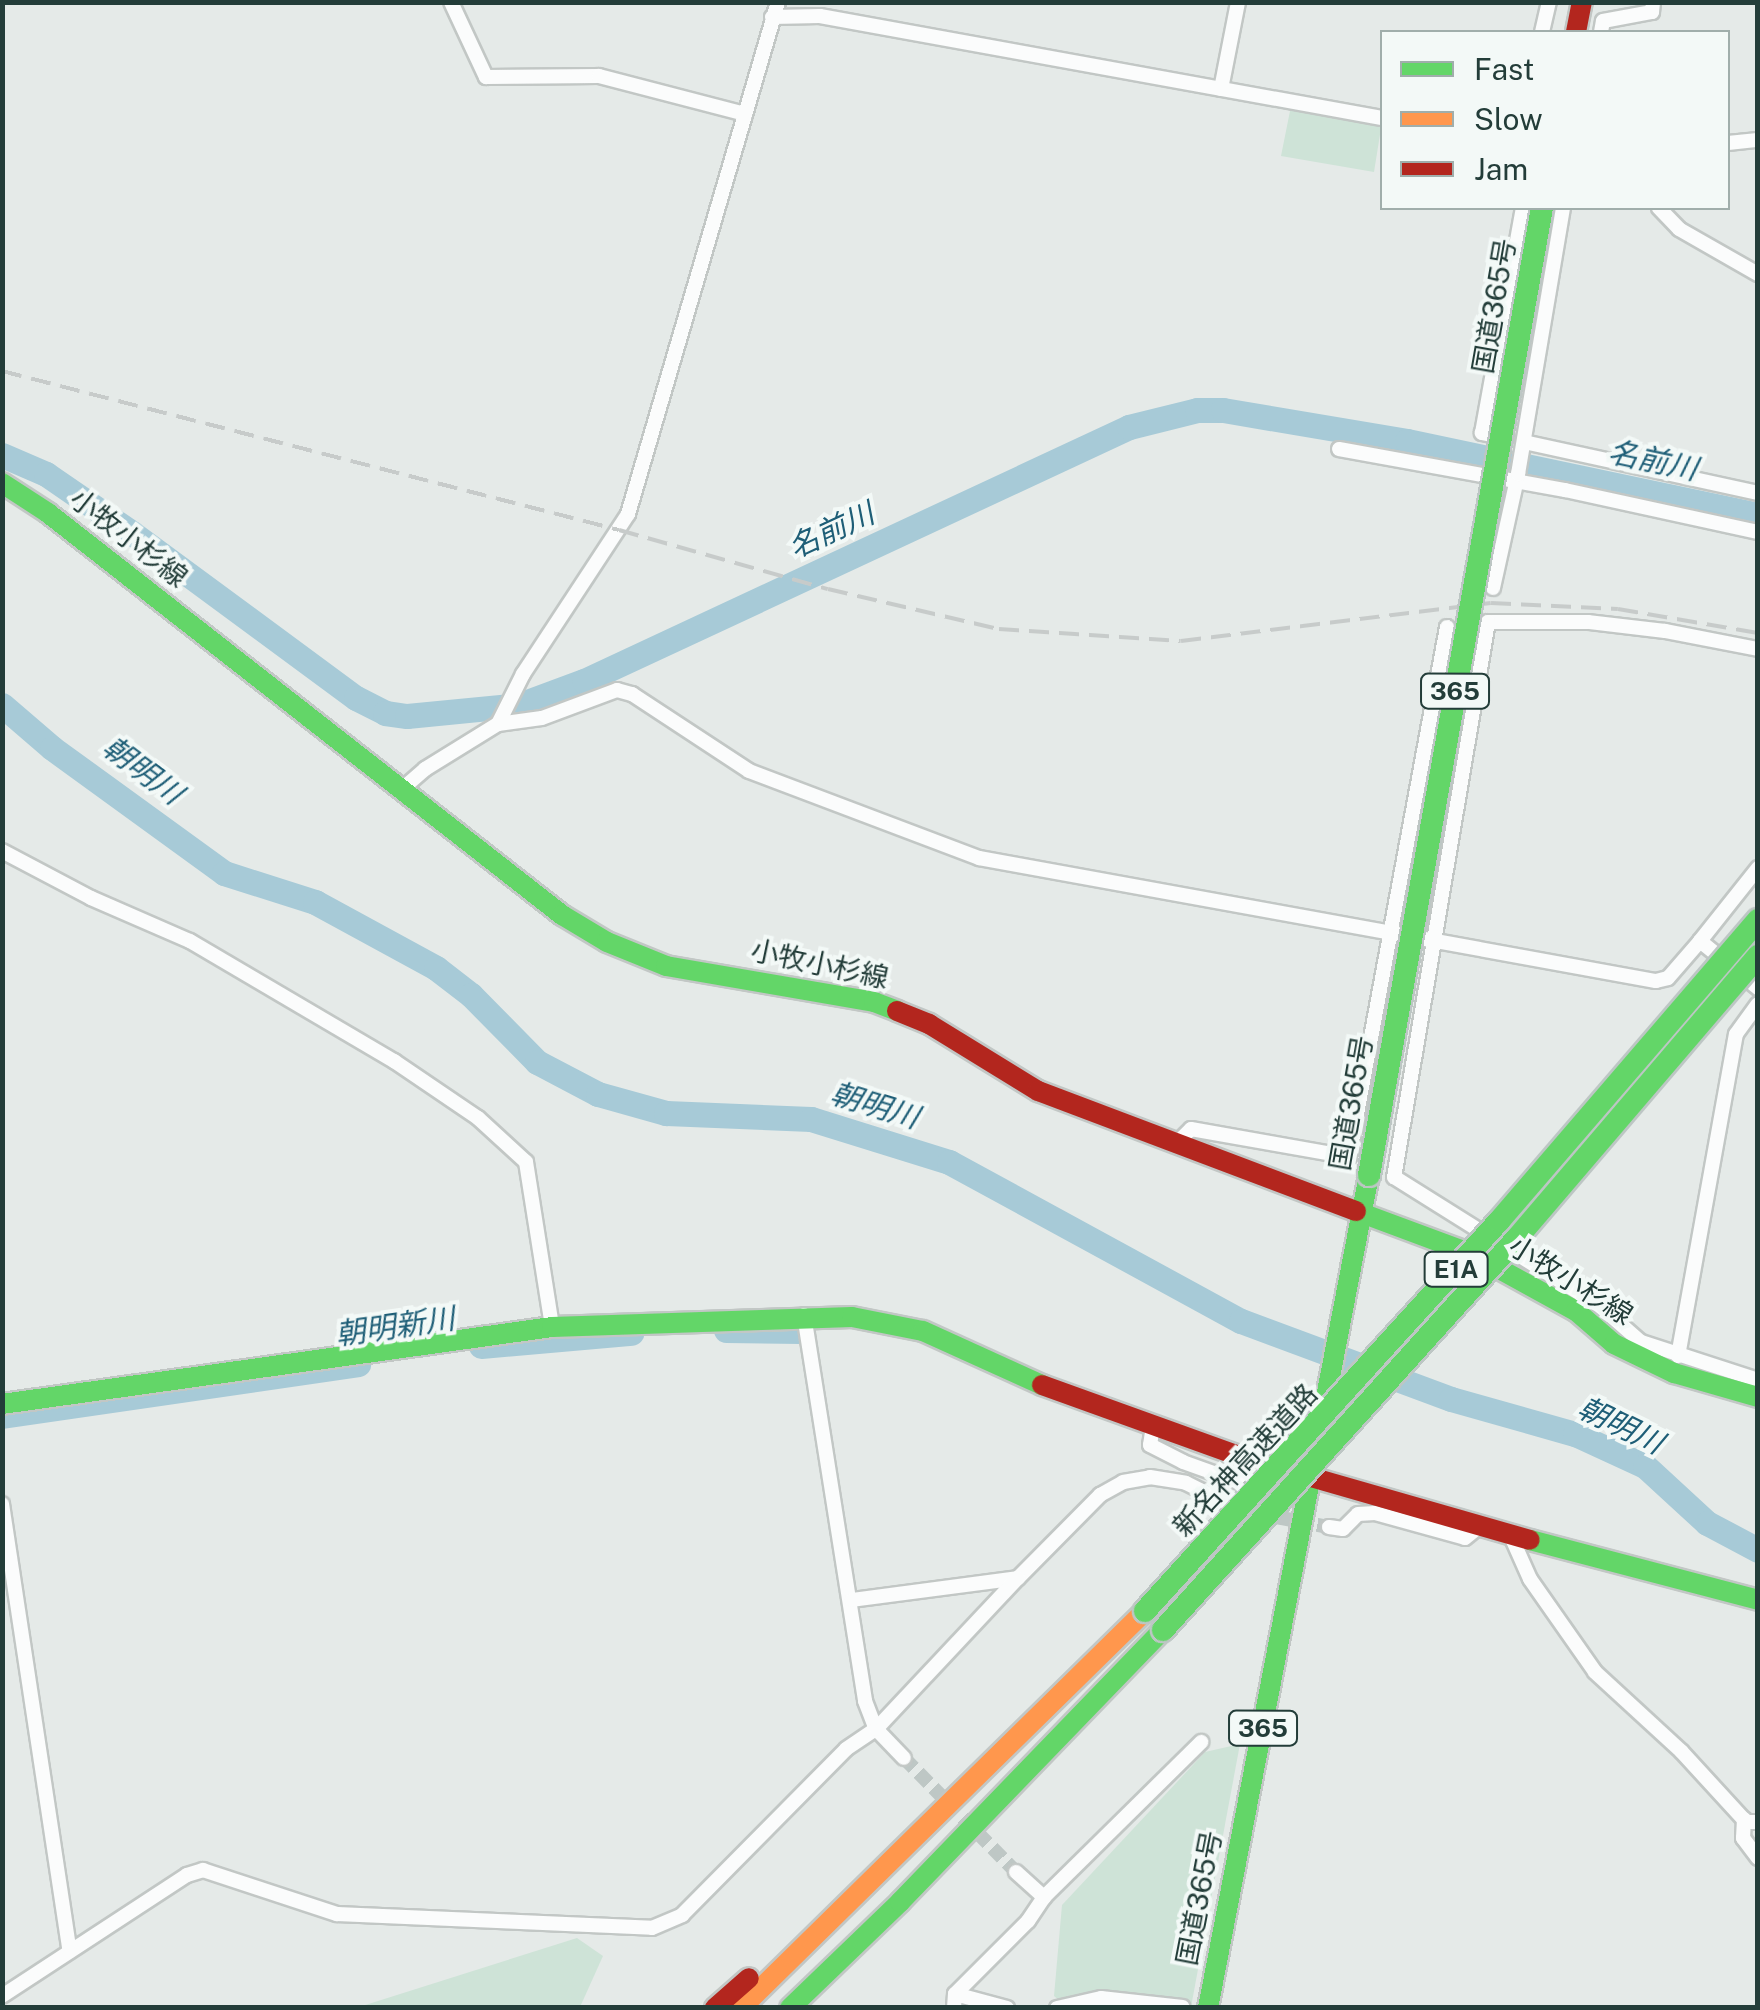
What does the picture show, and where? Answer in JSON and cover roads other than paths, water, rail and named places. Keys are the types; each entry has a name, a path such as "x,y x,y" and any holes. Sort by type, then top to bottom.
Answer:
{"main road":[{"path":"1576,30 1582,2"},
{"name":"国道365号","path":"1208,2008 1357,1239 1542,210"},
{"name":"小牧小杉線","path":"2,483 48,513 562,915 608,942 666,966 874,1002 929,1024 1038,1091 1474,1255 1576,1311 1614,1344 1674,1373 1758,1397"},
{"name":"新名神高速道路","path":"741,2008 1146,1611 1474,1250 1758,920"},
{"name":"新名神高速道路","path":"790,2008 900,1902 1163,1630 1517,1238 1758,956"},
{"path":"2,1404 552,1327 804,1316 869,1319 923,1331 1062,1394 1312,1478 1758,1600"},
{"path":"715,2008 1020,1738"},
{"path":"800,2008 900,1902"}],"street":[{"path":"451,2 486,77 599,76 745,114"},
{"path":"1221,89 1238,2"},
{"path":"1542,30 1549,2"},
{"path":"1600,30 1602,21 1652,12 1653,2"},
{"path":"500,721 523,674 628,514 775,10 1380,118"},
{"path":"1730,143 1758,140"},
{"path":"1523,210 1482,433 1758,493"},
{"path":"1493,588 1517,478 1563,210"},
{"path":"1661,210 1679,229 1758,274"},
{"path":"1339,449 1517,478 1758,532"},
{"path":"1758,649 1588,622 1488,622 1394,1177 1601,1307 1641,1342 1758,1380"},
{"path":"1176,1144 1192,1130 1349,1157 1447,627"},
{"path":"401,790 424,769 500,721 542,718 618,690 632,694 750,770 979,858 1656,980 1668,978 1758,868"},
{"path":"3,849 91,898 115,904 190,941 394,1061 478,1118 526,1162 552,1327"},
{"path":"1700,941 1758,988"},
{"path":"1678,1356 1736,1034 1758,1004"},
{"path":"804,1316 865,1701 876,1729 904,1758"},
{"path":"2,1996 187,1875 203,1870 337,1914 652,1928 682,1915 846,1750 876,1729 1100,1494 1122,1482 1150,1477 1186,1483 1227,1507 1276,1517 1268,1493 1183,1462 1150,1444 1153,1426"},
{"path":"2,1504 70,1951"},
{"path":"1329,1527 1343,1529 1358,1514 1375,1513 1464,1538 1480,1526"},
{"path":"1510,1534 1530,1579 1595,1672 1751,1821 1742,1838 1758,1858"},
{"path":"852,1600 1018,1578"},
{"path":"955,2001 1044,1898 1201,1742"},
{"path":"1016,1872 1044,1898"},
{"path":"1058,2008 1101,1998 1183,2007"},
{"path":"955,2001 1008,2008"}],"waterway":[{"name":"名前川","path":"2,455 46,474 132,533 356,698 385,713 407,716 519,705 584,681 1129,427 1197,410 1223,410 1407,441 1758,515"},
{"name":"朝明川","path":"2,705 52,748 224,873 315,902 436,968 471,995 537,1062 598,1094 666,1113 811,1119 949,1162 1241,1321 1451,1399 1575,1434 1645,1466 1707,1523 1758,1550"},
{"name":"朝明新川","path":"726,1330 801,1331"},
{"name":"朝明新川","path":"481,1346 631,1333"},
{"name":"朝明新川","path":"2,1416 358,1364"}],"tunnel":[{"path":"1276,1517 1329,1527"},
{"path":"904,1758 1016,1872"}],"railway":[{"path":"2,371 619,530 828,589 999,629 1181,641 1491,603 1618,609 1758,633"}]}
